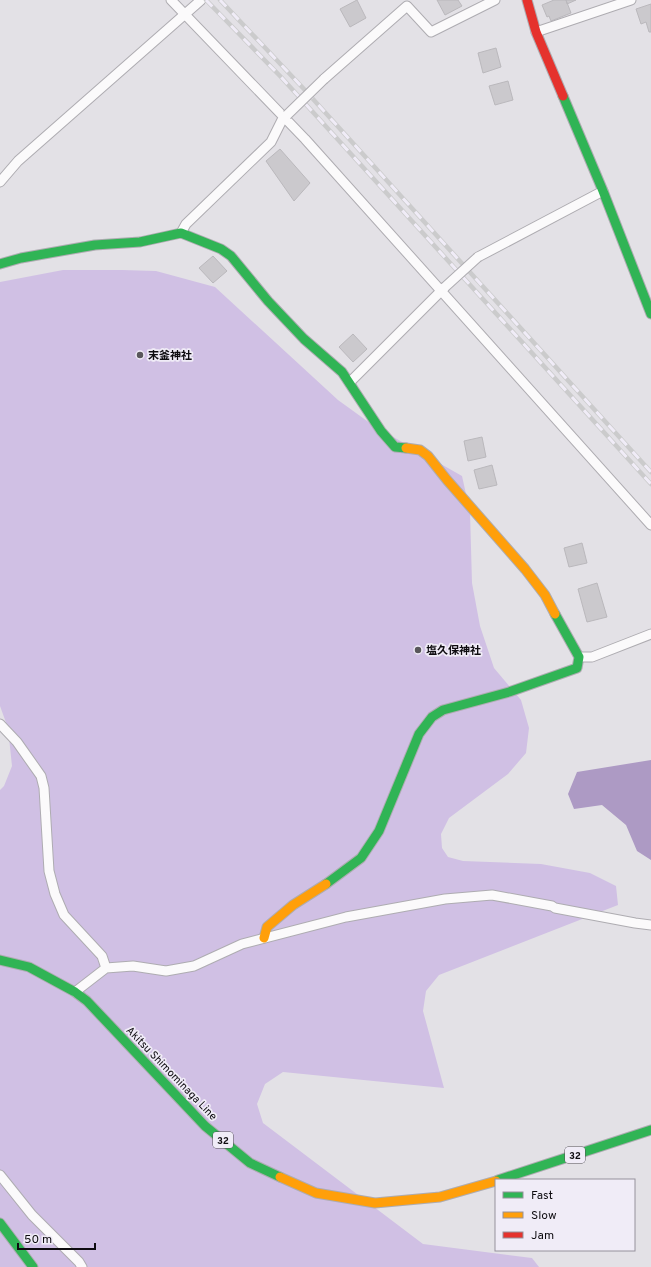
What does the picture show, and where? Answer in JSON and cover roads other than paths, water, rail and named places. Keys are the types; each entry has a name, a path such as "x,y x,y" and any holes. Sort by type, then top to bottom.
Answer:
{"main road":[{"path":"527,0 536,32 603,191 651,314"},
{"path":"0,264 21,258 88,246 140,242 181,233 221,249 231,256 268,302 304,339 342,372 381,431 395,447 420,450 428,456 447,480 525,569 545,595 579,657 576,668 509,692 443,710 432,717 419,734 379,830 361,858 338,876 293,905 267,927 264,938"},
{"name":"Akitsu Shimominaga Line","path":"0,960 29,967 75,992 87,1001 211,1131 250,1163 316,1193 375,1203 440,1197 495,1181"},
{"name":"Akitsu Shimominaga Line","path":"500,1179 651,1130"},
{"path":"0,1223 33,1267"}],"street":[{"path":"171,0 188,11 443,289 651,525"},
{"path":"0,182 18,161 201,0"},
{"path":"181,233 186,224 271,142 285,117 324,79 407,6 431,32 495,0"},
{"path":"536,32 631,0"},
{"path":"350,382 443,289 478,257 603,191"},
{"path":"579,657 592,657 651,634"},
{"path":"0,724 17,742 41,776 44,788 49,871 55,894 64,915 102,956 106,968"},
{"path":"75,992 106,968 133,966 166,971 194,966 242,944 264,938 354,916 445,899 492,896 651,925"},
{"path":"0,1175 32,1215 79,1262 82,1267"}],"railway":[{"path":"206,0 281,77 651,484"},
{"path":"220,0 303,88 651,472"}],"place":[{"name":"末釜神社","path":"140,355"},
{"name":"塩久保神社","path":"418,650"}]}
